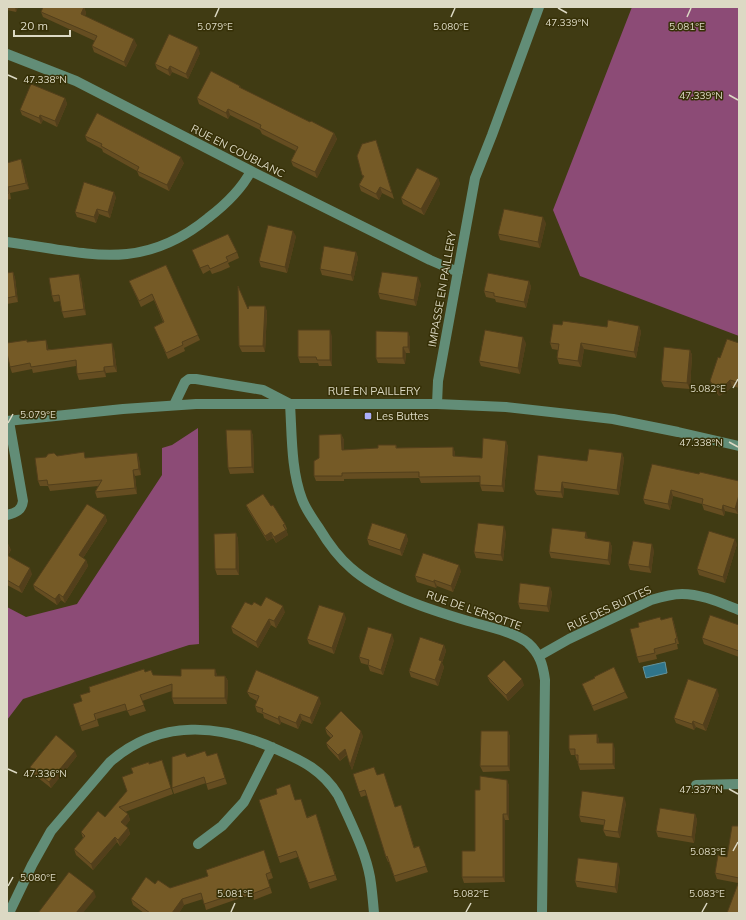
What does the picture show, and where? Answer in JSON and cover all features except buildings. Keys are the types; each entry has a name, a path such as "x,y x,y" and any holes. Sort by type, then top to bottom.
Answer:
{"street":[{"name":"IMPASSE EN PAILLERY","path":"437,404 438,381 475,178 495,128 539,7"},
{"name":"RUE EN COUBLANC","path":"7,54 76,81 251,171 430,260 458,272"},
{"path":"7,242 96,255 121,255 145,251 165,245 200,225 230,199 246,180 251,171"},
{"path":"174,405 185,382 196,379 263,390 290,404"},
{"name":"RUE DE L'ERSOTTE","path":"290,404 294,465 302,500 306,509 328,542 350,568 363,578 393,594 457,618 507,633 526,642 539,656 544,669 545,687 542,913"},
{"name":"RUE EN PAILLERY","path":"8,421 174,405 437,404 506,407 613,419 739,446"},
{"path":"7,515 23,507 8,421"},
{"name":"RUE DES BUTTES","path":"539,656 569,639 651,600 666,596 681,594 695,596 709,599 739,610"},
{"path":"9,913 32,865 51,831 110,762 121,752 135,743 150,737 168,732 194,730 225,732 246,737 304,762 322,776 338,795 356,833 370,876 374,913"},
{"path":"198,844 222,826 244,802 272,747"},
{"path":"696,785 739,784"}],"shaded area":[{"path":"632,7 739,7 739,336 580,276 553,210"},
{"path":"198,428 199,644 189,645 23,699 7,720 7,607 26,617 77,604 162,475 162,448 172,445"}],"water":[{"path":"665,662 667,673 646,678 643,667"}],"place":[{"name":"Les Buttes","path":"368,416"}]}
